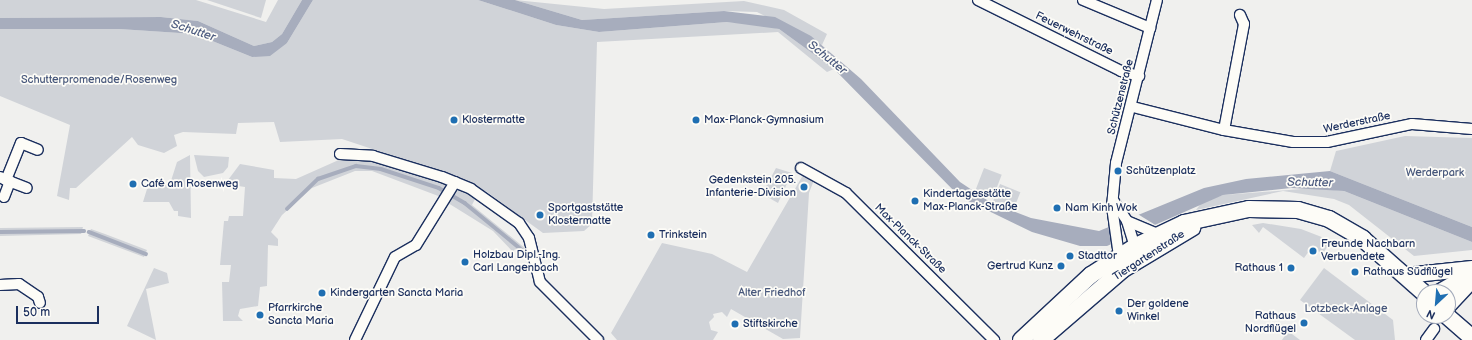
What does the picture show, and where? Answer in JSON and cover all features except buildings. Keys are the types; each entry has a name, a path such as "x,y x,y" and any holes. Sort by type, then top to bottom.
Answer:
{"main road":[{"name":"Tiergartenstraße","path":"1021,340 1078,286 1119,256 1136,246 1157,234 1203,219 1249,209 1298,210 1329,219 1363,239 1416,285"},
{"name":"Tiergartenstraße","path":"1041,340 1136,262 1203,219"},
{"path":"1456,324 1472,338"}],"street":[{"name":"Feuerwehrstraße","path":"978,0 1121,71 1139,76"},
{"path":"1083,0 1150,28"},
{"name":"Schützenstraße","path":"1119,256 1113,200 1116,163 1133,107 1157,0"},
{"path":"1224,130 1244,24 1240,15"},
{"name":"Werderstraße","path":"1133,107 1224,130 1294,142 1327,142 1412,124 1472,129"},
{"path":"4,197 5,180 21,143 38,150"},
{"path":"340,154 373,156 453,186 519,223 529,238 540,282 598,340"},
{"name":"Max-Planck-Straße","path":"800,168 846,193 994,340"},
{"path":"5,180 27,188"},
{"path":"354,340 395,257 416,245 453,186"},
{"path":"1113,200 1127,221 1136,246 1136,262"},
{"path":"1127,221 1157,234"},
{"path":"1405,275 1472,268"},
{"path":"1452,284 1472,272"},
{"path":"1456,296 1472,279"},
{"path":"0,285 19,284 38,297 40,303"},
{"path":"1426,340 1434,329"}],"green space":[{"path":"0,0 196,0 266,22 278,0 302,0 282,34 272,42 254,46 198,21 161,17 0,18"},
{"path":"207,0 266,0 261,18"},
{"name":"Schutterpromenade/Rosenweg","path":"313,0 478,0 556,25 599,32 727,22 759,24 779,29 834,69 827,72 778,32 597,42 592,224 584,231 543,233 487,192 451,175 342,139 280,142 274,122 238,123 236,134 183,132 174,135 177,146 164,153 138,145 132,137 76,188 70,188 69,200 57,196 70,125 0,96 0,29 119,29 195,34 252,57 287,43"},
{"path":"515,0 604,9 744,1 784,10 827,34 822,45 757,12 724,11 582,20"},
{"name":"Werderpark","path":"1405,136 1472,138 1472,227 1330,171 1336,151"},
{"path":"190,155 191,218 178,216 178,211 174,211 169,202 143,202 147,189 170,184 177,162"},
{"path":"194,155 229,157 228,167 223,173 204,177 198,171"},
{"path":"363,158 448,185 441,197 372,171 355,171 312,188 282,215 271,232 278,239 278,246 268,245 267,286 260,287 258,306 240,309 238,316 243,321 223,321 222,282 229,282 231,265 220,265 224,221 228,221 229,216 243,216 245,187 225,184 240,164 274,170 274,178 296,179 341,159"},
{"path":"776,168 792,173 778,203 762,194"},
{"path":"984,168 1002,175 992,199 975,192"},
{"name":"Alter Friedhof","path":"803,175 814,180 809,193 800,338 783,339 731,309 727,317 722,312 713,314 714,317 709,322 711,330 718,332 713,340 617,340 611,333 662,243 712,254 747,272"},
{"path":"1000,184 1020,192 1013,211 993,203"},
{"path":"1314,188 1344,191 1472,242 1472,250 1414,256 1349,205 1334,199 1283,191 1196,210 1202,202 1223,195"},
{"path":"459,189 476,197 472,205 526,249 522,253 515,249 513,252 493,231 448,203"},
{"path":"1263,223 1301,229 1332,241 1322,254 1312,247 1304,258 1263,227 1259,233 1252,225"},
{"path":"83,227 81,234 0,236 0,228"},
{"path":"91,229 147,250 144,257 88,236"},
{"path":"154,268 167,273 169,283 146,289 156,340 127,326"},
{"name":"Lotzbeck-Anlage","path":"1324,268 1393,320 1395,340 1355,340 1300,300"},
{"path":"1288,331 1300,340 1282,340"}],"water":[{"name":"Schutter","path":"302,0 313,0 287,43 270,56 252,57 195,34 119,29 0,29 0,18 161,17 198,21 254,46 272,42 282,34"},
{"name":"Schutter","path":"478,0 515,0 582,20 724,11 775,17 811,36 861,79 960,182 990,202 1031,218 1099,231 1204,188 1246,179 1330,171 1472,227 1472,242 1344,191 1291,188 1223,195 1107,246 1080,246 1032,232 960,197 834,69 779,29 727,22 599,32 556,25"}],"pier":[{"path":"1136,213 1157,226 1111,246 1111,226"}],"waterway":[{"path":"287,209 318,179 356,166 381,169 439,188 465,203 521,249"},
{"path":"0,232 84,231"},
{"path":"89,232 146,254"}],"place":[{"name":"Klostermatte","path":"454,120"},
{"name":"Max-Planck-Gymnasium","path":"696,120"},
{"name":"Schützenplatz","path":"1118,171"},
{"name":"Café am Rosenweg","path":"133,184"},
{"name":"Gedenkstein 205. Infanterie-Division","path":"804,187"},
{"name":"Kindertagesstätte Max-Planck-Straße","path":"915,201"},
{"name":"Nam Kinh Wok","path":"1057,208"},
{"name":"Sportgaststätte Klostermatte","path":"540,215"},
{"name":"Trinkstein","path":"651,235"},
{"name":"Freunde Nachbarn Verbuendete","path":"1313,251"},
{"name":"Stadttor","path":"1070,256"},
{"name":"Holzbau Dipl.-Ing. Carl Langenbach","path":"465,262"},
{"name":"Gertrud Kunz","path":"1061,266"},
{"name":"Rathaus 1","path":"1291,268"},
{"name":"Rathaus Südflügel","path":"1355,272"},
{"name":"Kindergarten Sancta Maria","path":"322,293"},
{"name":"Der goldene Winkel","path":"1119,311"},
{"name":"Pfarrkirche Sancta Maria","path":"260,315"},
{"name":"Rathaus Nordflügel","path":"1304,323"},
{"name":"Stiftskirche","path":"735,324"}]}
